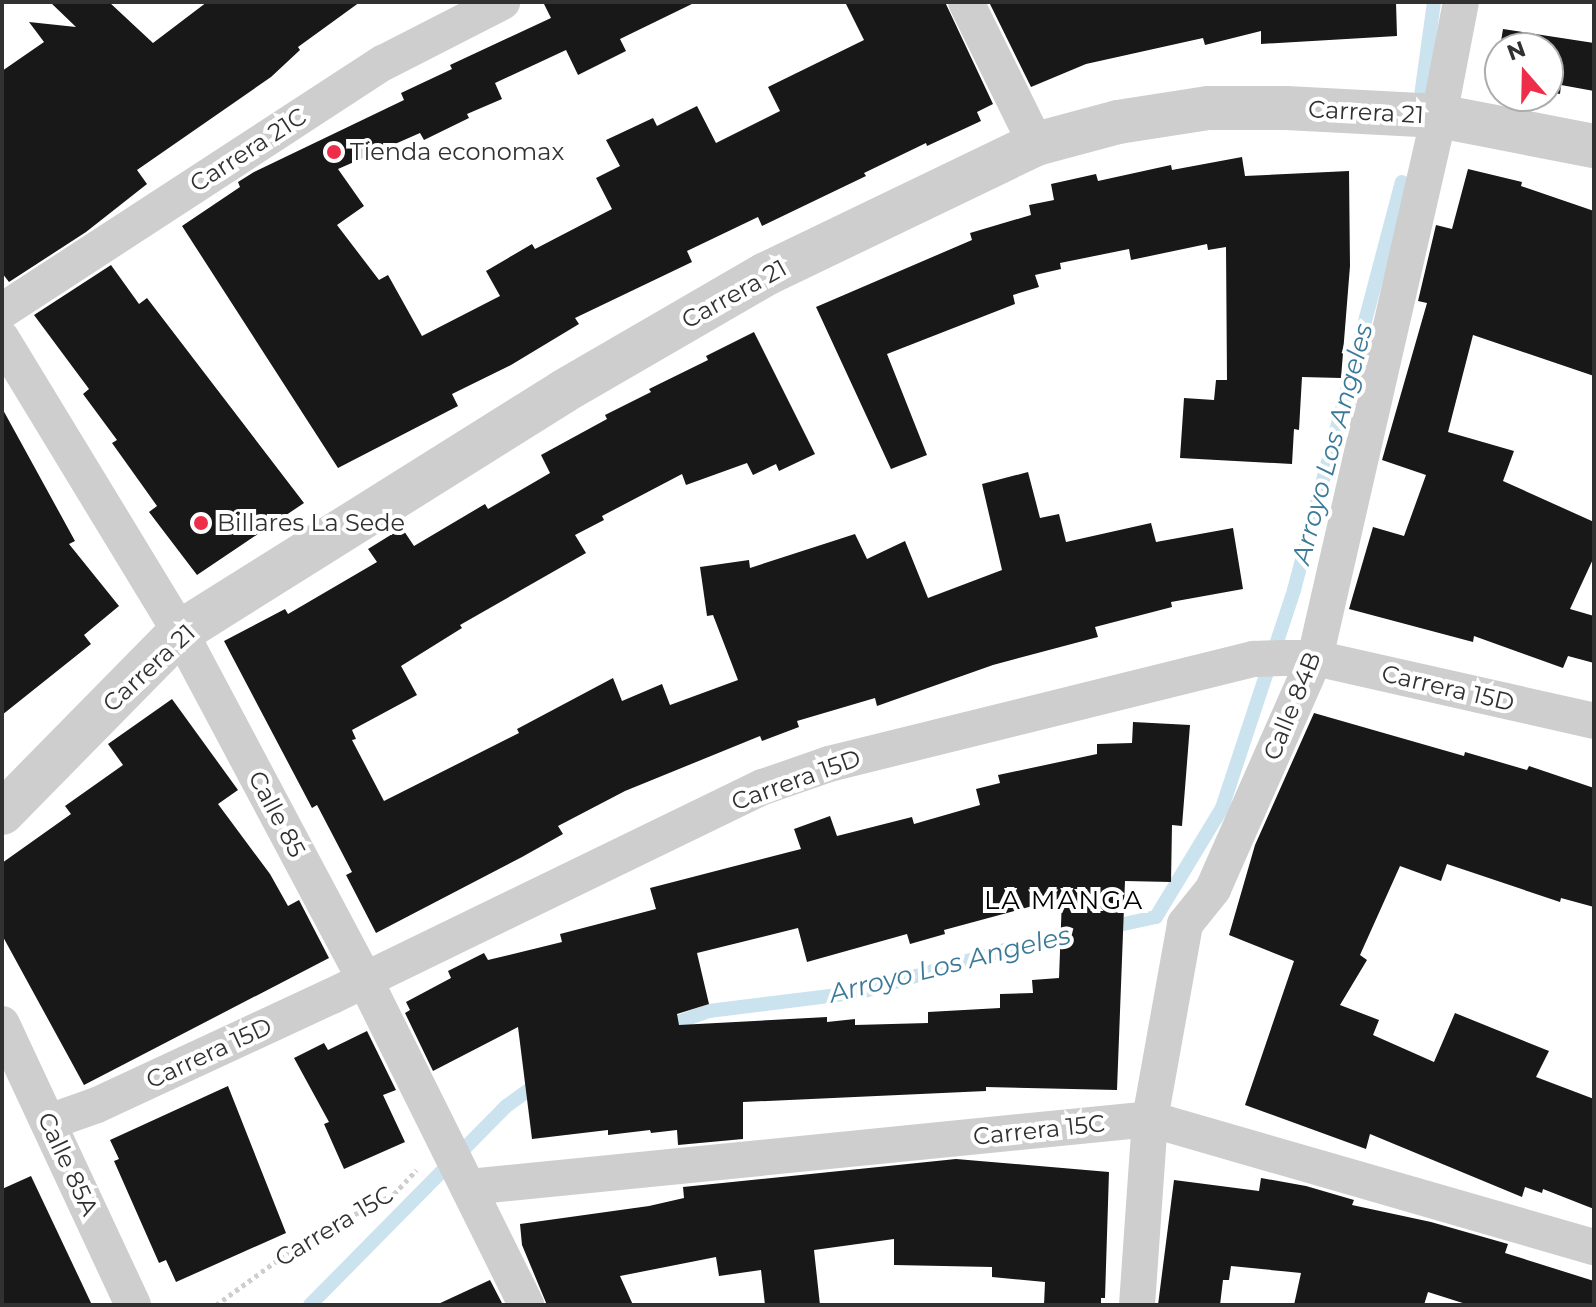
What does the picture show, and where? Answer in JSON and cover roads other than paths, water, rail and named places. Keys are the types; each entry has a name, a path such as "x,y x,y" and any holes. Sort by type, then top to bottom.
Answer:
{"street":[{"name":"Carrera 21C","path":"2,311 383,63 502,2"},
{"path":"966,2 1036,144"},
{"name":"Calle 84B","path":"1137,1305 1150,1119 1185,924 1213,889 1284,658 1439,116 1461,2"},
{"name":"Carrera 21","path":"2,813 180,632 564,391 766,274 1036,144 1118,122 1208,108 1286,108 1439,116 1594,146"},
{"name":"Calle 85","path":"2,339 180,632 365,980 526,1305"},
{"name":"Carrera 15D","path":"49,1122 97,1105 332,996 763,787 829,764 1284,658 1594,721"},
{"name":"Calle 85A","path":"2,1024 133,1305"},
{"name":"Carrera 15C","path":"466,1180 1150,1119 1594,1247"}],"waterway":[{"path":"1420,103 1434,2"},
{"name":"Arroyo Los Angeles","path":"1105,928 1156,917 1222,808 1294,590 1402,182"},
{"name":"Arroyo Los Angeles","path":"662,1028 709,1011 861,992 1005,950 1077,934"},
{"name":"Arroyo Los Angeles","path":"310,1305 505,1107 541,1081"}],"place":[{"name":"Tienda economax","path":"334,152"},
{"name":"Billares La Sede","path":"201,523"}],"district":[{"name":"LA MANGA","path":"1064,901"}]}
